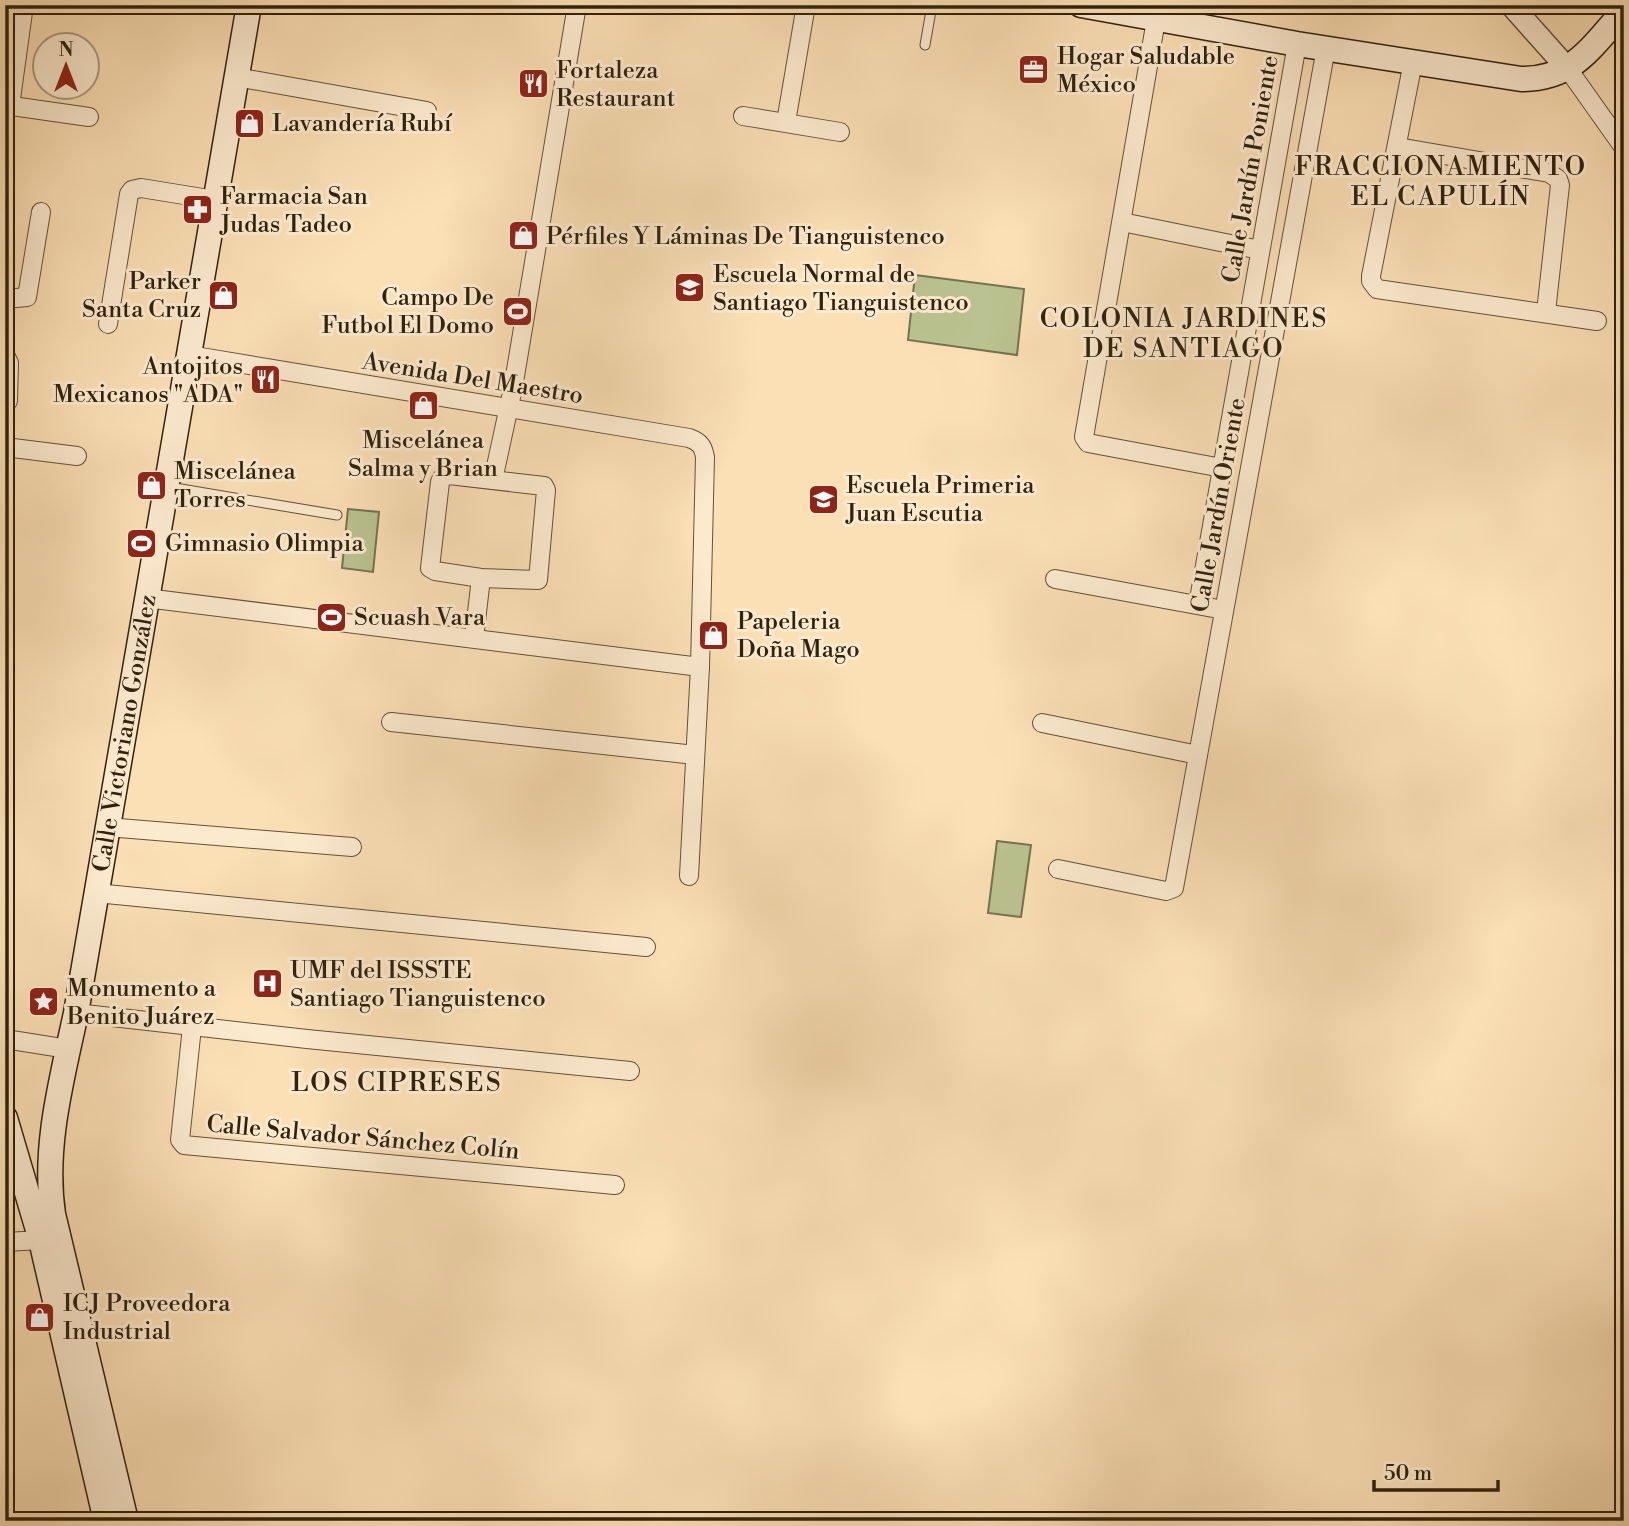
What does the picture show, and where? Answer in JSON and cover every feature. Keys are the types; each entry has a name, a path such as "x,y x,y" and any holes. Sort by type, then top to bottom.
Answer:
{"main road":[{"name":"Calle Victoriano González","path":"126,1521 53,1214 50,1195 51,1139 76,1013 249,5"},
{"path":"1081,5 1297,44 1521,79 1553,76 1568,69 1624,11"},
{"path":"8,1130 20,1147 40,1147 51,1139"},
{"path":"8,1130 41,1240 106,1521"}],"street":[{"path":"24,5 7,106 89,117"},
{"path":"493,480 513,388 577,5"},
{"path":"786,122 806,5"},
{"path":"1511,5 1568,69 1624,148"},
{"path":"1156,20 1084,437 1088,443 1222,468"},
{"name":"Calle Jardín Poniente","path":"1198,605 1297,44"},
{"name":"Calle Jardín Oriente","path":"1058,869 1166,891 1174,888 1326,48"},
{"path":"1413,62 1371,276 1374,286 1377,289 1597,321"},
{"path":"236,77 426,111"},
{"path":"743,116 840,132"},
{"path":"1398,147 1549,173 1558,179 1560,185 1546,312"},
{"path":"1274,171 1303,177"},
{"path":"108,324 129,194 132,190 141,188 215,200"},
{"path":"5,299 27,297 41,212"},
{"path":"1122,222 1260,250"},
{"path":"5,355 9,363 8,401"},
{"name":"Avenida Del Maestro","path":"189,355 689,438 698,442 704,448 700,667"},
{"path":"5,447 77,456"},
{"path":"449,475 541,485 545,488 540,575 536,581 481,578 430,568 442,478 449,475"},
{"path":"474,638 481,578"},
{"path":"1055,579 1224,610"},
{"path":"146,598 700,667 689,876"},
{"path":"391,722 695,755"},
{"path":"1042,723 1198,755"},
{"path":"107,827 352,847"},
{"path":"96,893 646,947"},
{"path":"76,1013 630,1071"},
{"name":"Calle Salvador Sánchez Colín","path":"192,1027 180,1140 184,1145 615,1185"},
{"path":"5,1039 68,1049"},
{"path":"5,1242 41,1240"}],"lane":[{"path":"925,45 932,5"},
{"path":"166,487 337,515"}],"green space":[{"path":"915,275 1024,289 1017,355 908,340"},
{"path":"348,509 379,512 373,572 342,568"},
{"path":"997,841 1031,845 1021,917 988,913"}],"place":[{"name":"Hogar Saludable México","path":"1034,70"},
{"name":"Fortaleza Restaurant","path":"533,84"},
{"name":"Lavandería Rubí","path":"249,123"},
{"name":"Farmacia San Judas Tadeo","path":"197,210"},
{"name":"Pérfiles Y Láminas De Tianguistenco","path":"523,236"},
{"name":"Escuela Normal de Santiago Tianguistenco","path":"690,288"},
{"name":"Parker Santa Cruz","path":"224,295"},
{"name":"Campo De Futbol El Domo","path":"517,311"},
{"name":"Antojitos Mexicanos \"ADA\"","path":"266,380"},
{"name":"Miscelánea Salma y Brian","path":"423,406"},
{"name":"Miscelánea Torres","path":"151,485"},
{"name":"Escuela Primeria Juan Escutia","path":"823,499"},
{"name":"Gimnasio Olimpia","path":"142,543"},
{"name":"Scuash Vara","path":"331,617"},
{"name":"Papeleria Doña Mago","path":"714,635"},
{"name":"UMF del ISSSTE Santiago Tianguistenco","path":"267,984"},
{"name":"Monumento a Benito Juárez","path":"44,1002"},
{"name":"ICJ Proveedora Industrial","path":"40,1317"}],"district":[{"name":"FRACCIONAMIENTO EL CAPULÍN","path":"1441,181"},
{"name":"COLONIA JARDINES DE SANTIAGO","path":"1184,333"},
{"name":"LOS CIPRESES","path":"397,1082"}]}
